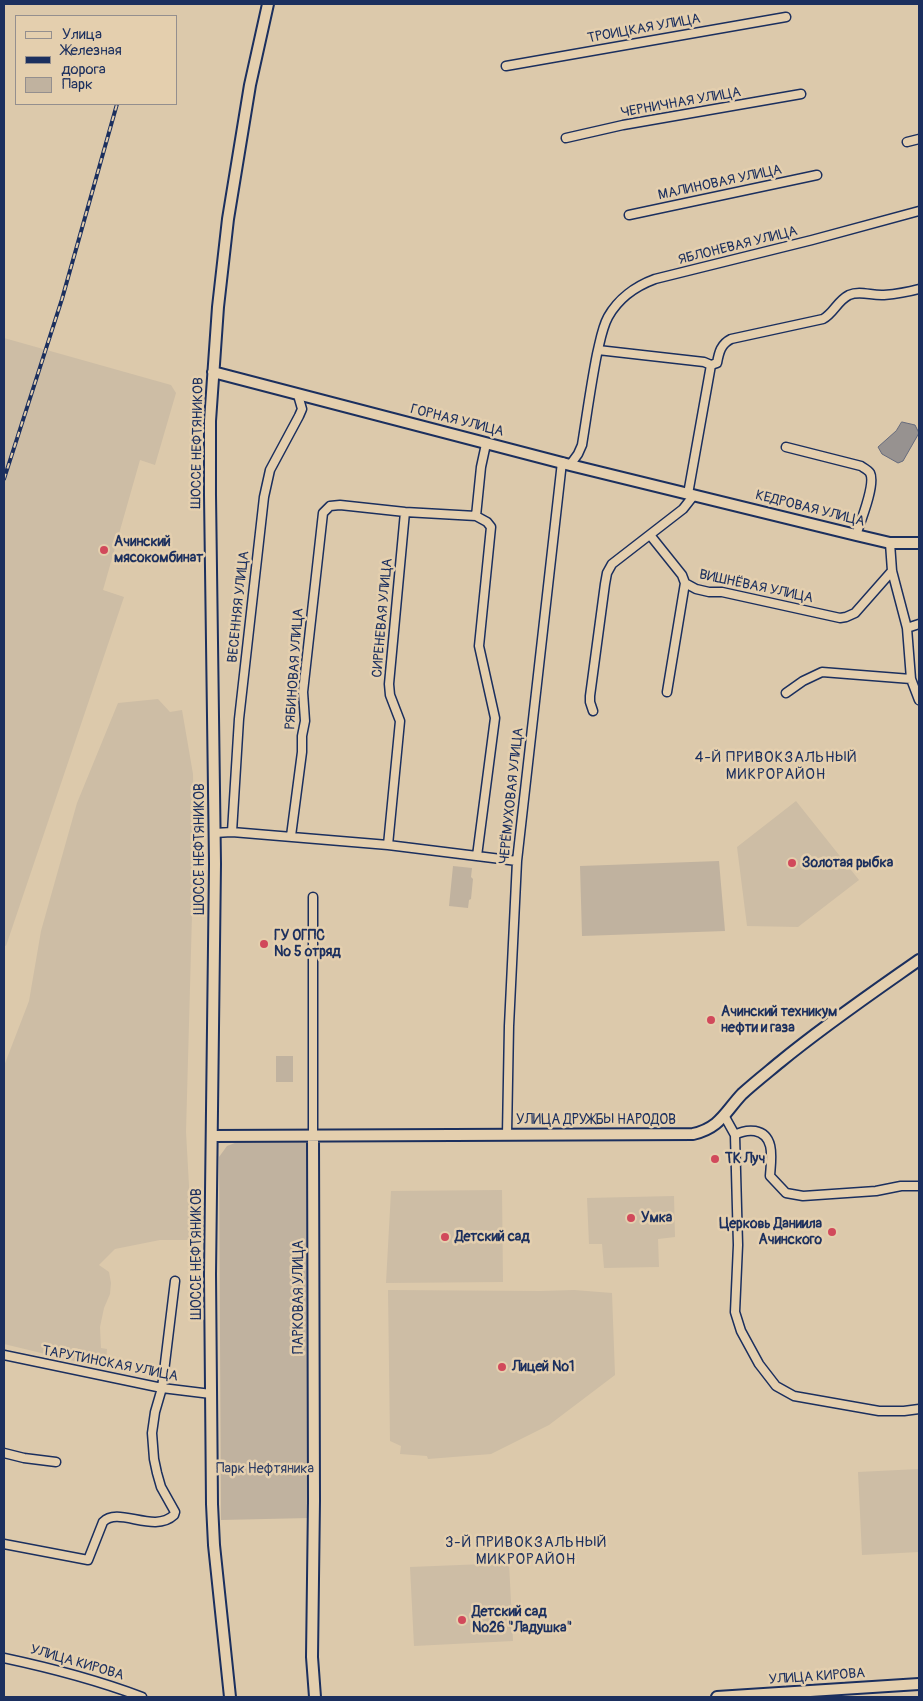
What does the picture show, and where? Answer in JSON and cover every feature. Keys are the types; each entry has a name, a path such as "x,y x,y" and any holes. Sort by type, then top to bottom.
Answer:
{"street":[{"name":"ШОССЕ НЕФТЯНИКОВ","path":"230,1697 214,1545 212,1504 210,1274 214,833 210,494 213,372 228,219 250,85 268,4"},
{"name":"ТРОИЦКАЯ УЛИЦА","path":"506,66 786,17"},
{"name":"ЧЕРНИЧНАЯ УЛИЦА","path":"566,138 623,125 801,94"},
{"path":"907,142 919,139"},
{"name":"МАЛИНОВАЯ УЛИЦА","path":"629,215 817,175"},
{"name":"ЯБЛОНЕВАЯ УЛИЦА","path":"598,350 605,325 614,309 630,292 644,283 919,211"},
{"path":"598,350 704,362 711,365 717,363 724,343 731,339 823,319 829,316 839,301 850,294 883,295 919,289"},
{"name":"ЧЕРЁМУХОВАЯ УЛИЦА","path":"507,1134 509,1026 517,861 566,464 578,454 582,445 598,350"},
{"path":"592,710 590,696 607,574 612,564 684,509 691,494 711,365"},
{"name":"ГОРНАЯ УЛИЦА","path":"213,372 486,444 691,494"},
{"name":"ВЕСЕННЯЯ УЛИЦА","path":"232,832 240,710 266,481 270,470 300,416 302,409 298,394"},
{"path":"476,516 481,467 486,444"},
{"path":"786,447 861,466 870,472 871,487 856,535"},
{"name":"КЕДРОВАЯ УЛИЦА","path":"691,494 890,543 919,542"},
{"name":"РЯБИНОВАЯ УЛИЦА","path":"291,836 302,752 302,736 305,721 303,692 322,518 326,509 330,506 340,505 406,512"},
{"path":"406,512 476,516 488,522 491,527 479,646 495,718 477,856"},
{"name":"СИРЕНЕВАЯ УЛИЦА","path":"388,845 400,721 390,695 389,684 406,512"},
{"name":"ВИШНЁВАЯ УЛИЦА","path":"650,535 682,575 685,583 696,589 722,592 840,618 855,613 892,571"},
{"path":"890,543 892,571 907,628 911,679 919,700"},
{"path":"667,692 685,583"},
{"path":"907,628 919,624"},
{"path":"786,693 803,681 822,672 911,679"},
{"path":"214,833 232,832 291,836 388,845 517,861"},
{"name":"ПАРКОВАЯ УЛИЦА","path":"313,897 314,1501 312,1657 315,1697"},
{"name":"УЛИЦА ДРУЖБЫ НАРОДОВ","path":"212,1136 693,1134 707,1129 725,1117 742,1095 796,1049 919,960"},
{"path":"725,1117 735,1135 738,1245 735,1312 741,1331 765,1372 776,1386 794,1396 879,1411 919,1409"},
{"path":"735,1135 741,1131 748,1130 760,1132 765,1136 771,1145 770,1176 786,1192 813,1196 876,1191 911,1185 919,1186"},
{"path":"4,1544 88,1560 106,1518 117,1517 154,1522 166,1520 174,1515 175,1512 161,1487 154,1459 152,1433 155,1412 162,1388 175,1281"},
{"name":"ТАРУТИНСКАЯ УЛИЦА","path":"4,1355 162,1388 211,1394"},
{"path":"4,1453 24,1458 56,1462"},
{"name":"УЛИЦА КИРОВА","path":"4,1658 94,1680 142,1697"},
{"name":"УЛИЦА КИРОВА","path":"717,1697 919,1684"}],"shaded area":[{"path":"4,338 171,385 176,393 155,465 140,460 103,590 124,597 6,946 4,945"},
{"path":"902,422 915,425 919,433 903,461 898,463 882,454 878,447 896,431"},
{"path":"158,699 170,712 182,710 193,774 194,842 186,1132 192,1240 160,1240 115,1249 99,1265 109,1272 111,1283 110,1294 104,1308 100,1327 101,1348 107,1349 106,1362 95,1366 4,1344 4,1066 29,1001 41,931 77,803 118,703"},
{"name":"Золотая рыбка","path":"796,801 859,880 798,927 747,926 737,847"},
{"name":"Детский сад","path":"502,1190 503,1282 386,1283 391,1191"},
{"name":"Умка","path":"674,1196 675,1237 658,1239 659,1267 604,1268 602,1244 589,1244 587,1198"},
{"name":"Лицей №1","path":"388,1290 574,1290 612,1293 615,1375 549,1425 491,1454 428,1459 427,1456 400,1454 401,1446 390,1441"},
{"path":"919,1469 919,1552 862,1555 858,1472"},
{"name":"Детский сад №26 \"Ладушка\"","path":"509,1563 513,1641 414,1646 410,1567"}],"green space":[{"path":"719,861 725,931 582,936 580,866"},
{"path":"453,866 472,868 471,899 469,900 468,908 449,906"},
{"path":"276,1056 293,1056 293,1082 276,1082"},
{"name":"Парк Нефтяника","path":"240,1141 306,1141 310,1518 221,1520 219,1157 227,1146"}],"railway":[{"path":"4,479 62,299 117,105"}],"place":[{"name":"Ачинский мясокомбинат","path":"104,550"},
{"name":"Золотая рыбка","path":"792,863"},
{"name":"ГУ ОГПС № 5 отряд","path":"264,944"},
{"name":"Ачинский техникум нефти и газа","path":"711,1020"},
{"name":"ТК Луч","path":"715,1159"},
{"name":"Умка","path":"631,1218"},
{"name":"Церковь Даниила Ачинского","path":"832,1232"},
{"name":"Детский сад","path":"445,1237"},
{"name":"Лицей №1","path":"502,1367"},
{"name":"Детский сад №26 \"Ладушка\"","path":"462,1620"}],"district":[{"name":"4-Й ПРИВОКЗАЛЬНЫЙ МИКРОРАЙОН","path":"776,766"},
{"name":"3-Й ПРИВОКЗАЛЬНЫЙ МИКРОРАЙОН","path":"526,1552"}]}
